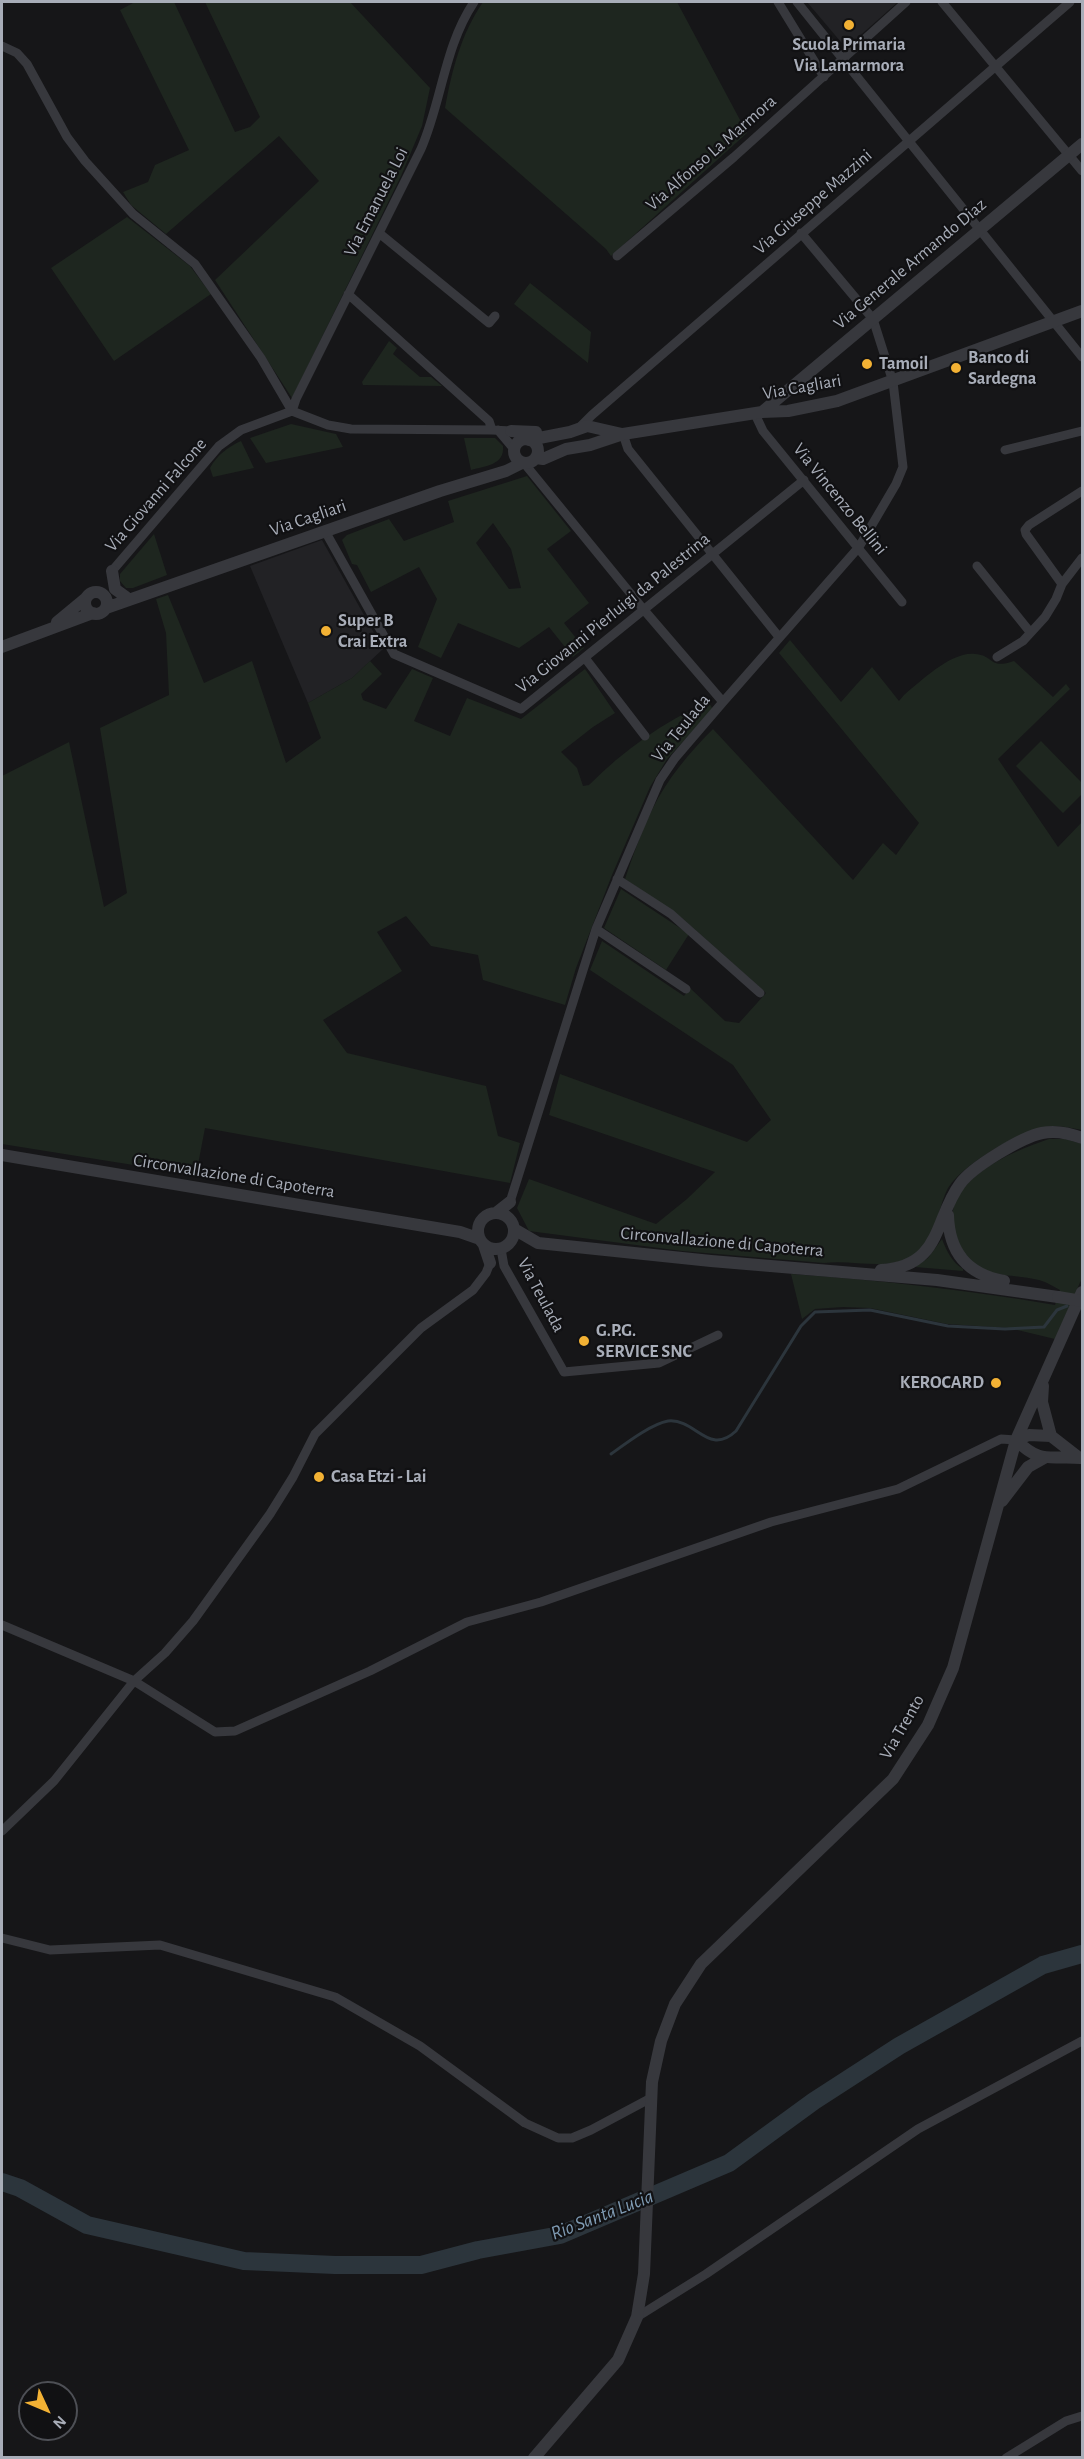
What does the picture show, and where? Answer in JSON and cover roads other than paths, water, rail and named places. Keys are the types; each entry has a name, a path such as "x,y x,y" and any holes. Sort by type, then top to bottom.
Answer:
{"street":[{"name":"Via Emanuela Loi","path":"292,411 348,294 411,173 432,123 453,43 474,2"},
{"path":"778,2 824,77"},
{"path":"797,2 1083,357"},
{"name":"Via Alfonso La Marmora","path":"617,256 844,60 906,2"},
{"path":"942,2 1083,171"},
{"name":"Via Giuseppe Mazzini","path":"579,428 801,233 1070,2"},
{"path":"2,46 17,53 27,64 67,137 85,161 133,214 195,264 261,358 292,411 328,425 351,429 500,430 555,435"},
{"name":"Via Generale Armando Diaz","path":"759,413 1083,144"},
{"path":"379,233 489,323 495,316"},
{"path":"801,233 873,319"},
{"path":"348,294 500,430 514,450 516,458 529,461"},
{"name":"Via Cagliari","path":"105,600 130,597 506,471 529,461 543,459 566,449 623,434 759,413 788,411 837,401 1083,311"},
{"name":"Via Teulada","path":"510,1202 596,929 660,780 675,758 859,547 896,484 903,467 893,382 873,319"},
{"name":"Via Giovanni Falcone","path":"112,571 219,446 241,430 292,411"},
{"name":"Via Vincenzo Bellini","path":"759,413 763,431 902,602"},
{"name":"Via Cagliari","path":"527,440 587,426 623,434"},
{"path":"597,429 600,438 597,442"},
{"path":"500,430 527,440 537,447 529,461"},
{"path":"1005,450 1083,431"},
{"path":"623,434 628,449 779,637"},
{"path":"514,450 519,442 527,440"},
{"name":"Via Cagliari","path":"495,473 514,450"},
{"path":"529,461 537,479 723,702"},
{"name":"Via Giovanni Pierluigi da Palestrina","path":"325,531 389,648 398,657 518,710 804,480"},
{"path":"1062,584 1025,530 1029,525 1083,491"},
{"path":"997,657 1023,641 1045,617 1062,584 1083,558"},
{"path":"977,566 1030,632"},
{"path":"46,629 88,596 112,571"},
{"path":"112,571 115,589 130,597"},
{"path":"2,647 46,629 93,613 100,613 105,600 106,581 112,571"},
{"path":"93,613 85,606 88,596 97,591 105,600"},
{"path":"585,658 645,736"},
{"path":"617,879 672,914 760,993"},
{"path":"596,929 686,989"},
{"path":"836,1271 854,1267 893,1269 907,1264 921,1256 931,1244 960,1183 971,1172 1030,1137 1054,1131 1083,1138"},
{"name":"Circonvallazione di Capoterra","path":"2,1155 460,1232 494,1245 538,1243 836,1271 1039,1293 1083,1301"},
{"path":"460,1232 480,1223 489,1215 496,1214 510,1202"},
{"path":"494,1245 513,1238 510,1202"},
{"path":"948,1209 948,1228 952,1244 971,1268 987,1278 1025,1285 1039,1293"},
{"path":"496,1214 538,1243"},
{"path":"480,1223 478,1228 494,1245"},
{"path":"2,1831 54,1781 134,1681 165,1653 193,1621 270,1514 293,1477 315,1434 421,1328 473,1290 486,1273 494,1245"},
{"name":"Via Teulada","path":"494,1245 564,1372 659,1363 718,1335"},
{"name":"Via Trento","path":"534,2457 618,2360 637,2317 644,2274 651,2098 656,2059 675,2004 701,1964 893,1779 928,1725 953,1668 1016,1440 1083,1292"},
{"path":"1043,1378 1042,1402 1051,1436"},
{"path":"2,1625 134,1681 215,1732 235,1731 370,1671 467,1622 541,1602 771,1522 898,1489 1001,1439 1016,1440 1029,1435 1051,1436 1080,1458"},
{"path":"1016,1440 1029,1453 1044,1458 1080,1458"},
{"path":"996,1509 1028,1467 1044,1458"},
{"path":"2,1938 50,1950 160,1945 335,1997 420,2046 525,2123 558,2138 572,2138 591,2130 651,2098"},
{"path":"637,2317 706,2274 918,2129 1083,2041"},
{"path":"1006,2457 1066,2421 1083,2416"}],"waterway":[{"path":"611,1454 646,1430 668,1421 686,1425 710,1438 718,1440 726,1438 736,1431 801,1326 815,1312 870,1310 948,1326 1005,1329 1044,1327 1057,1310 1067,1306"},
{"name":"Rio Santa Lucia","path":"2,2182 20,2188 87,2225 244,2261 335,2265 421,2265 478,2250 560,2235 729,2163 814,2101 899,2046 1043,1965 1082,1954"}],"place":[{"name":"Scuola Primaria Via Lamarmora","path":"849,25"},
{"name":"Tamoil","path":"867,364"},
{"name":"Banco di Sardegna","path":"956,368"},
{"name":"Super B Crai Extra","path":"326,631"},
{"name":"G.P.G. SERVICE SNC","path":"584,1341"},
{"name":"KEROCARD","path":"996,1383"},
{"name":"Casa Etzi - Lai","path":"319,1477"}]}
